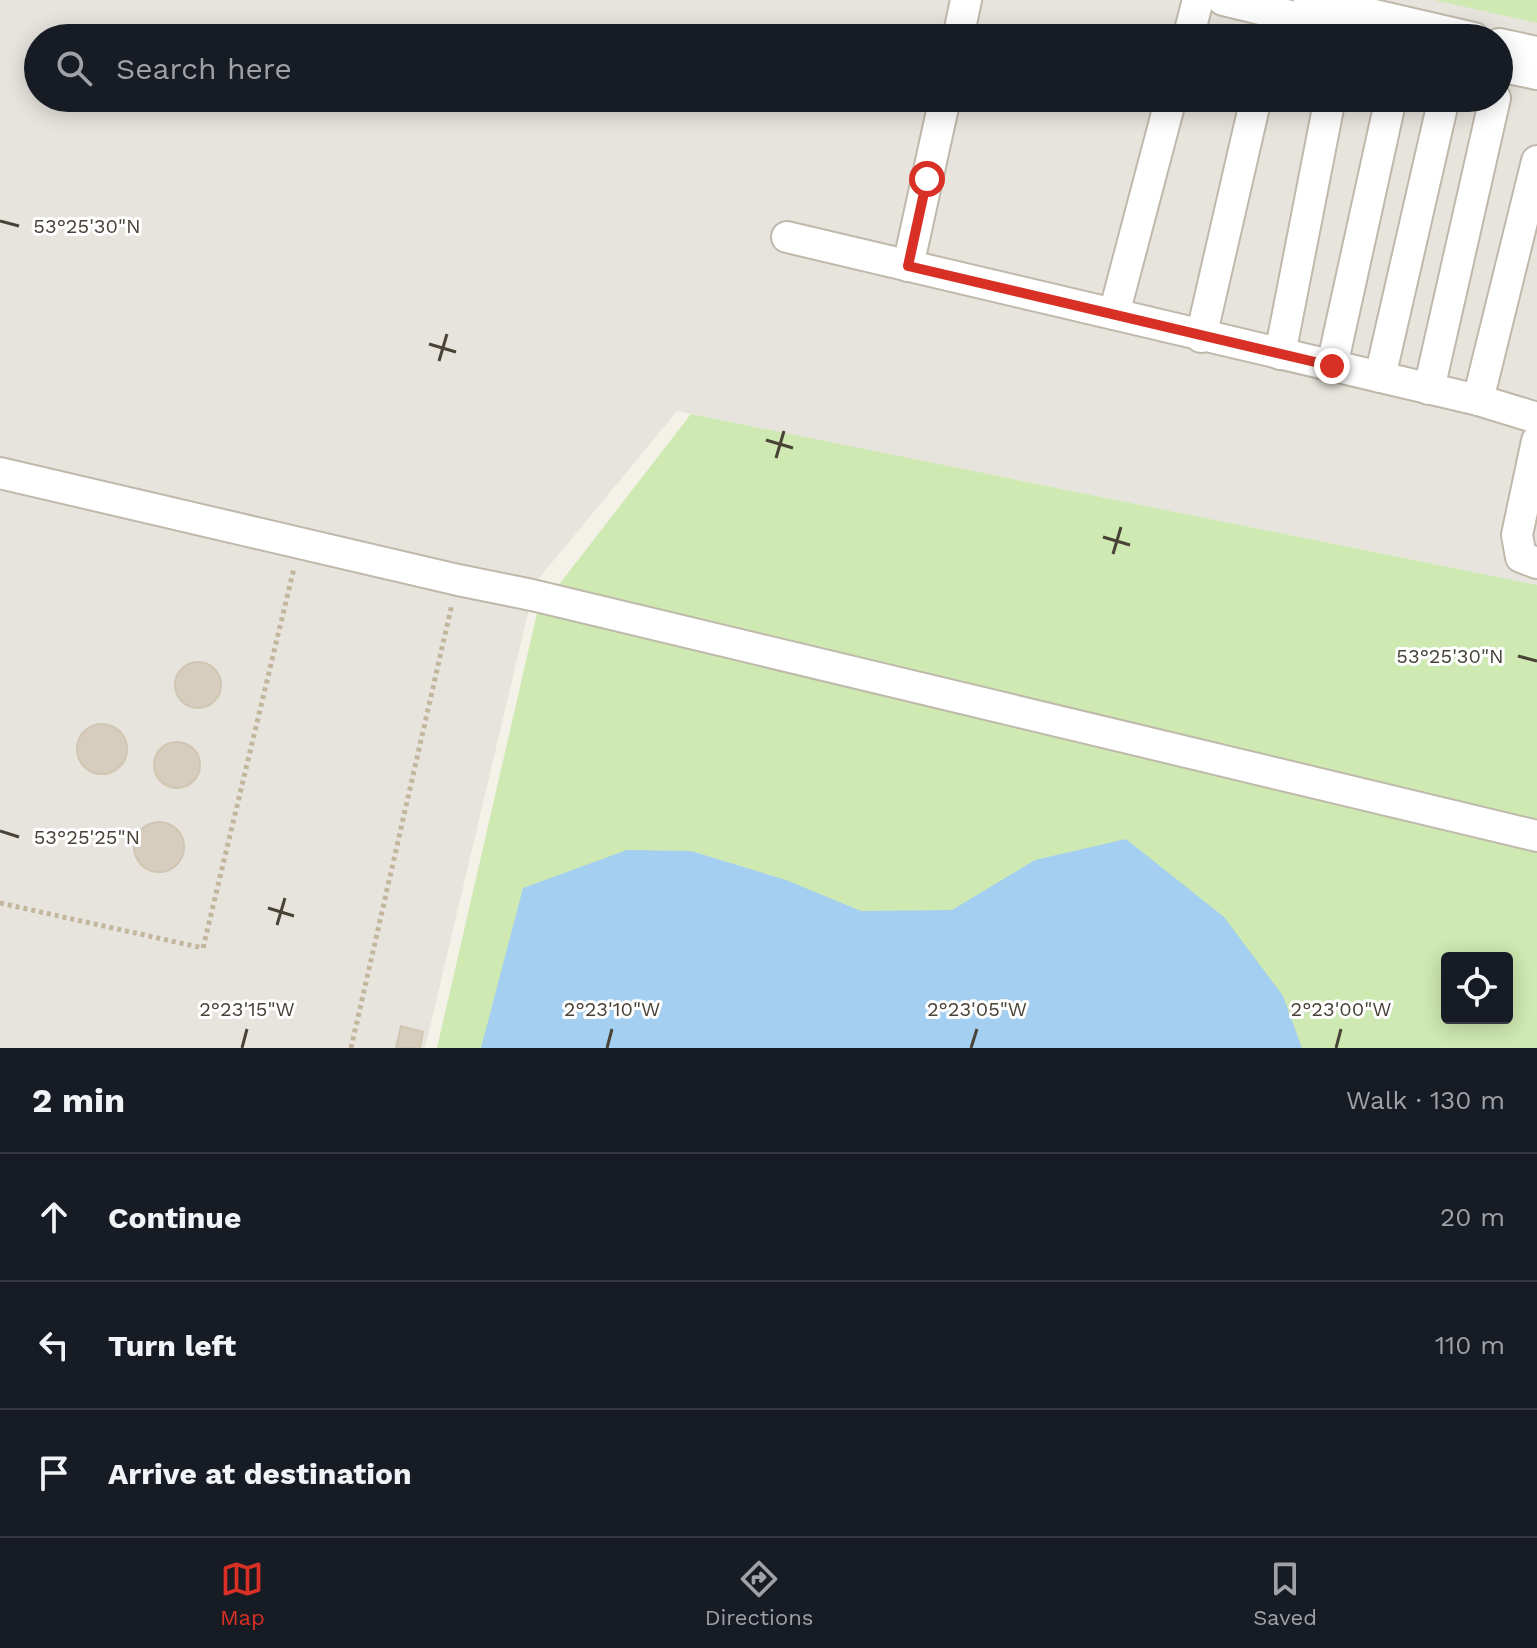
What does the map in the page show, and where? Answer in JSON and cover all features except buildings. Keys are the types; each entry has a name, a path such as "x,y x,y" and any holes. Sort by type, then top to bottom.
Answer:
{"lane":[{"path":"961,24 966,0"},
{"path":"1192,24 1198,0"},
{"path":"1223,0 1271,24"},
{"path":"1309,0 1413,24"},
{"path":"1513,60 1537,52"},
{"path":"1513,68 1537,74"},
{"path":"908,266 942,112"},
{"path":"1114,314 1167,112"},
{"path":"1201,337 1253,112"},
{"path":"1280,354 1327,112"},
{"path":"1332,366 1388,112"},
{"path":"1380,377 1441,112"},
{"path":"1429,389 1492,112"},
{"path":"1478,400 1537,161"},
{"path":"787,237 1478,400 1537,418"},
{"path":"1537,441 1517,535 1521,557 1537,563"},
{"path":"0,473 532,595 1537,836"}],"path":[{"path":"0,903 203,948 300,543"},
{"path":"351,1048 458,580"}],"shaded area":[{"path":"0,0 1537,0 1537,585 677,411 535,583 425,1048 0,1048"}],"green space":[{"path":"1434,0 1537,0 1537,23"},
{"path":"691,414 1537,585 1537,1048 437,1048 537,613"}],"water":[{"path":"1126,839 1224,917 1283,996 1302,1048 481,1048 523,888 627,850 691,851 786,880 861,911 952,910 1035,860"}],"route":[{"path":"927,179 908,266 1332,366"}]}
